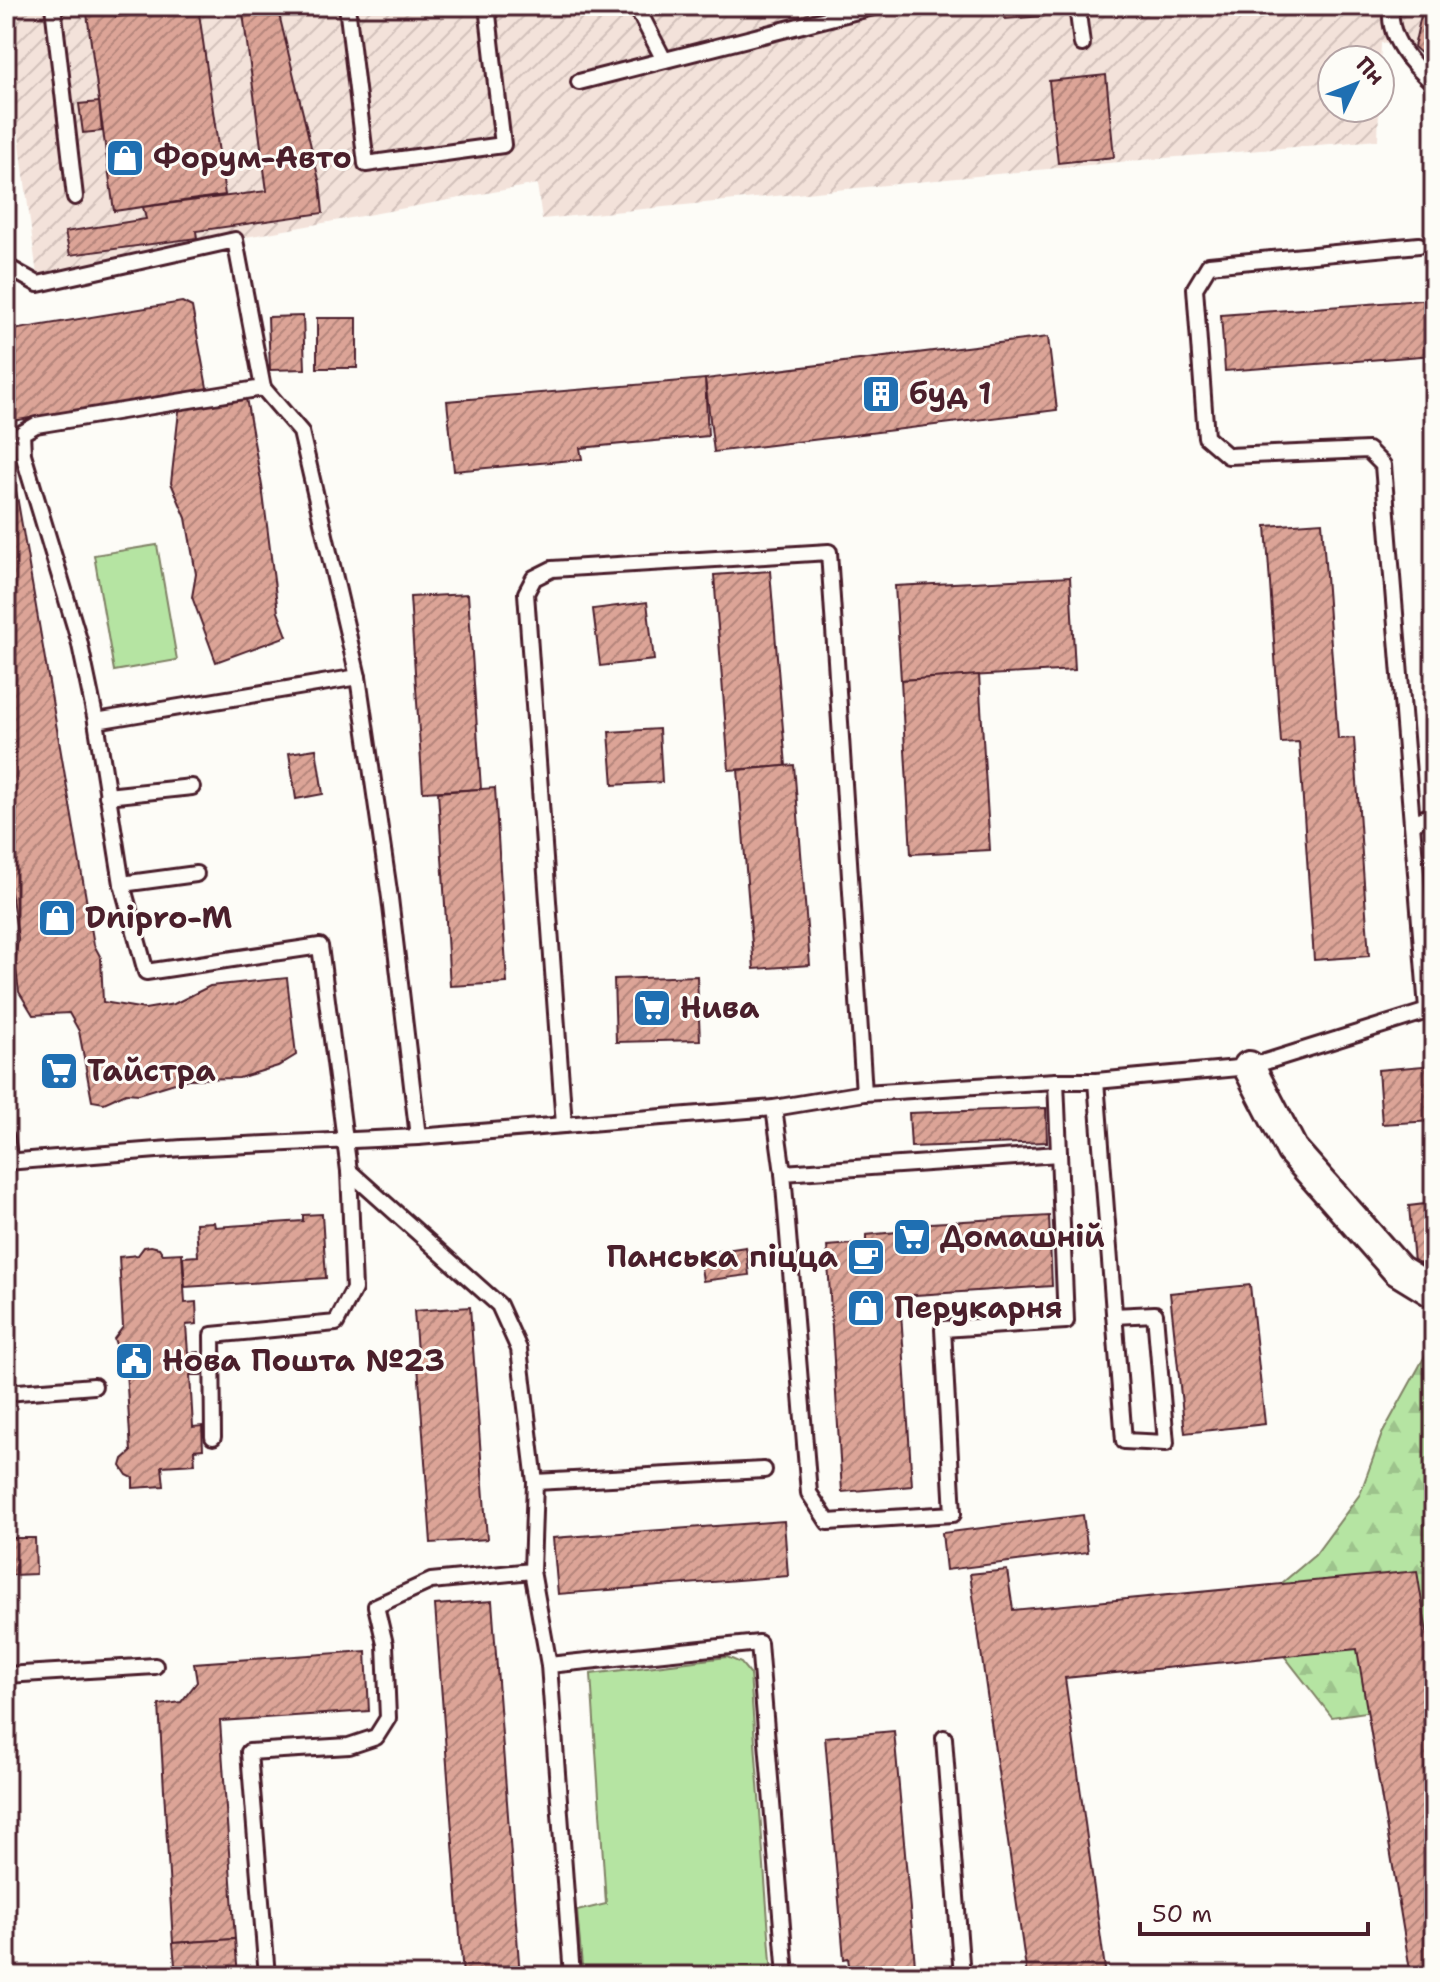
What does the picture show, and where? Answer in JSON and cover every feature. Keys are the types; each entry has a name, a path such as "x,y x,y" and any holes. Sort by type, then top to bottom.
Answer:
{"street":[{"path":"1249,1067 1292,1150 1398,1270 1434,1292"}],"lane":[{"path":"53,6 75,197"},
{"path":"347,6 366,164 503,145 487,6"},
{"path":"636,6 664,60"},
{"path":"579,82 877,6"},
{"path":"1077,6 1082,44"},
{"path":"1392,6 1389,20 1410,63 1434,84"},
{"path":"6,266 38,284 235,240 263,388 301,432 358,677 390,898 418,1137"},
{"path":"6,1137 8,1162 182,1148 418,1137 774,1108 864,1093 1096,1081 1249,1067 1430,1009 1383,465 1368,450 1228,456 1206,437 1195,288 1209,265 1419,245"},
{"path":"213,1437 212,1335 336,1323 354,1289 349,1171 320,946 146,972 122,884 96,721 79,640 23,454 22,433 36,425 263,388"},
{"path":"564,1125 526,593 534,578 552,569 829,552 864,1093"},
{"path":"96,721 358,677"},
{"path":"107,796 192,787"},
{"path":"1412,823 1434,814"},
{"path":"122,884 196,874"},
{"path":"774,1108 783,1173 809,1493 828,1522 953,1514 943,1329 1066,1321 1056,1081"},
{"path":"1096,1081 1114,1316 1124,1441 1166,1443 1155,1314 1114,1316"},
{"path":"783,1173 1059,1154"},
{"path":"349,1171 499,1305 519,1349 535,1482 532,1571 549,1665 572,1976"},
{"path":"6,1393 94,1386"},
{"path":"535,1482 764,1470"},
{"path":"267,1976 249,1752 349,1746 376,1737 388,1718 385,1644 376,1606 431,1581 532,1571"},
{"path":"549,1665 759,1643 786,1976"},
{"path":"6,1675 155,1666"},
{"path":"944,1738 962,1976"}],"shaded area":[{"path":"6,6 1434,6 1434,65 1414,47 1381,43 1316,44 1316,124 1378,124 1378,140 1129,161 542,219 537,184 37,275 6,36"}],"green space":[{"path":"157,545 177,660 114,671 94,555"},
{"path":"1434,1344 1434,1702 1332,1717 1282,1653 1275,1589 1315,1555 1360,1494 1382,1434"},
{"path":"727,1657 741,1663 750,1674 772,1976 583,1976 577,1911 606,1904 591,1674"}],"building":[{"path":"92,6 110,6 116,17 198,6 225,195 114,211 87,13"},
{"path":"126,6 172,6 172,9 127,15"},
{"path":"242,6 277,6 320,184 323,213 196,231 197,238 70,255 65,232 146,219 143,207 267,191"},
{"path":"1001,6 1056,6 1056,10 1044,10 1044,16 1005,19"},
{"path":"1423,6 1434,6 1434,65 1414,47"},
{"path":"1106,75 1114,157 1058,163 1049,81"},
{"path":"99,102 102,131 83,133 79,104"},
{"path":"1434,299 1434,355 1225,371 1221,315"},
{"path":"182,302 192,307 208,393 246,398 262,486 278,612 287,636 216,662 192,597 196,574 186,518 171,483 181,393 6,422 6,331"},
{"path":"303,316 305,369 270,370 268,317"},
{"path":"317,318 357,318 357,368 317,368"},
{"name":"буд 1","path":"1048,337 1057,410 714,452 705,379"},
{"path":"705,379 708,436 580,448 582,459 454,471 447,401"},
{"path":"6,432 94,945 101,958 103,1002 145,1009 174,1004 210,986 287,978 296,1055 278,1066 239,1078 188,1079 139,1094 126,1093 104,1103 92,1101 79,1031 69,1013 33,1015 19,992 15,963 18,938 10,885 6,878"},
{"path":"1322,522 1338,739 1354,738 1369,956 1314,960 1299,742 1281,743 1266,526"},
{"path":"770,571 786,766 729,770 714,575"},
{"path":"1070,577 1075,670 901,680 895,586"},
{"path":"468,594 481,789 423,792 410,597"},
{"path":"647,602 654,660 600,666 593,609"},
{"path":"979,675 990,850 911,854 901,680"},
{"path":"659,729 662,782 613,785 609,732"},
{"path":"316,749 323,794 296,799 289,753"},
{"path":"794,765 810,965 754,969 738,770"},
{"path":"495,788 507,983 450,986 438,792"},
{"path":"697,976 700,1040 616,1042 614,979"},
{"path":"1434,1065 1434,1121 1382,1124 1378,1070"},
{"path":"1046,1108 1047,1142 911,1147 909,1113"},
{"path":"1434,1203 1434,1261 1414,1263 1409,1206"},
{"path":"322,1214 326,1278 185,1287 183,1257 198,1256 196,1223 214,1222 215,1227 303,1221 303,1215"},
{"path":"1049,1216 1052,1286 900,1296 912,1486 842,1492 827,1246 866,1243 866,1235 897,1232 897,1225"},
{"path":"144,1247 159,1248 163,1254 182,1253 185,1303 196,1302 197,1324 186,1325 188,1353 199,1352 201,1375 190,1375 193,1427 202,1426 203,1449 194,1450 195,1464 162,1466 164,1486 133,1488 133,1478 121,1466 123,1459 131,1452 125,1354 118,1350 114,1339 123,1327 119,1257 138,1255"},
{"path":"746,1247 749,1275 703,1281 699,1254"},
{"path":"1250,1285 1265,1424 1185,1433 1170,1293"},
{"path":"470,1307 487,1539 431,1543 414,1311"},
{"path":"1083,1515 1088,1552 946,1570 942,1533"},
{"path":"784,1521 788,1576 558,1594 553,1538"},
{"path":"10,1538 35,1538 36,1574 12,1575"},
{"path":"1007,1570 1013,1610 1417,1571 1434,1677 1434,1976 1411,1976 1357,1649 1065,1678 1106,1976 1027,1976 970,1574"},
{"path":"492,1601 520,1976 463,1976 435,1605"},
{"path":"366,1651 369,1711 220,1721 235,1939 173,1943 159,1705 181,1702 197,1682 194,1663"},
{"path":"894,1731 916,1976 844,1976 844,1973 850,1972 848,1958 844,1959 825,1737"},
{"path":"235,1939 238,1976 176,1976 173,1943"}],"place":[{"name":"Форум-Авто","path":"125,158"},
{"name":"буд 1","path":"881,394"},
{"name":"Dnipro-M","path":"57,918"},
{"name":"Нива","path":"652,1008"},
{"name":"Тайстра","path":"59,1071"},
{"name":"Домашній","path":"912,1237"},
{"name":"Панська пiцца","path":"866,1257"},
{"name":"Перукарня","path":"866,1308"},
{"name":"Нова Пошта №23","path":"134,1361"}]}
